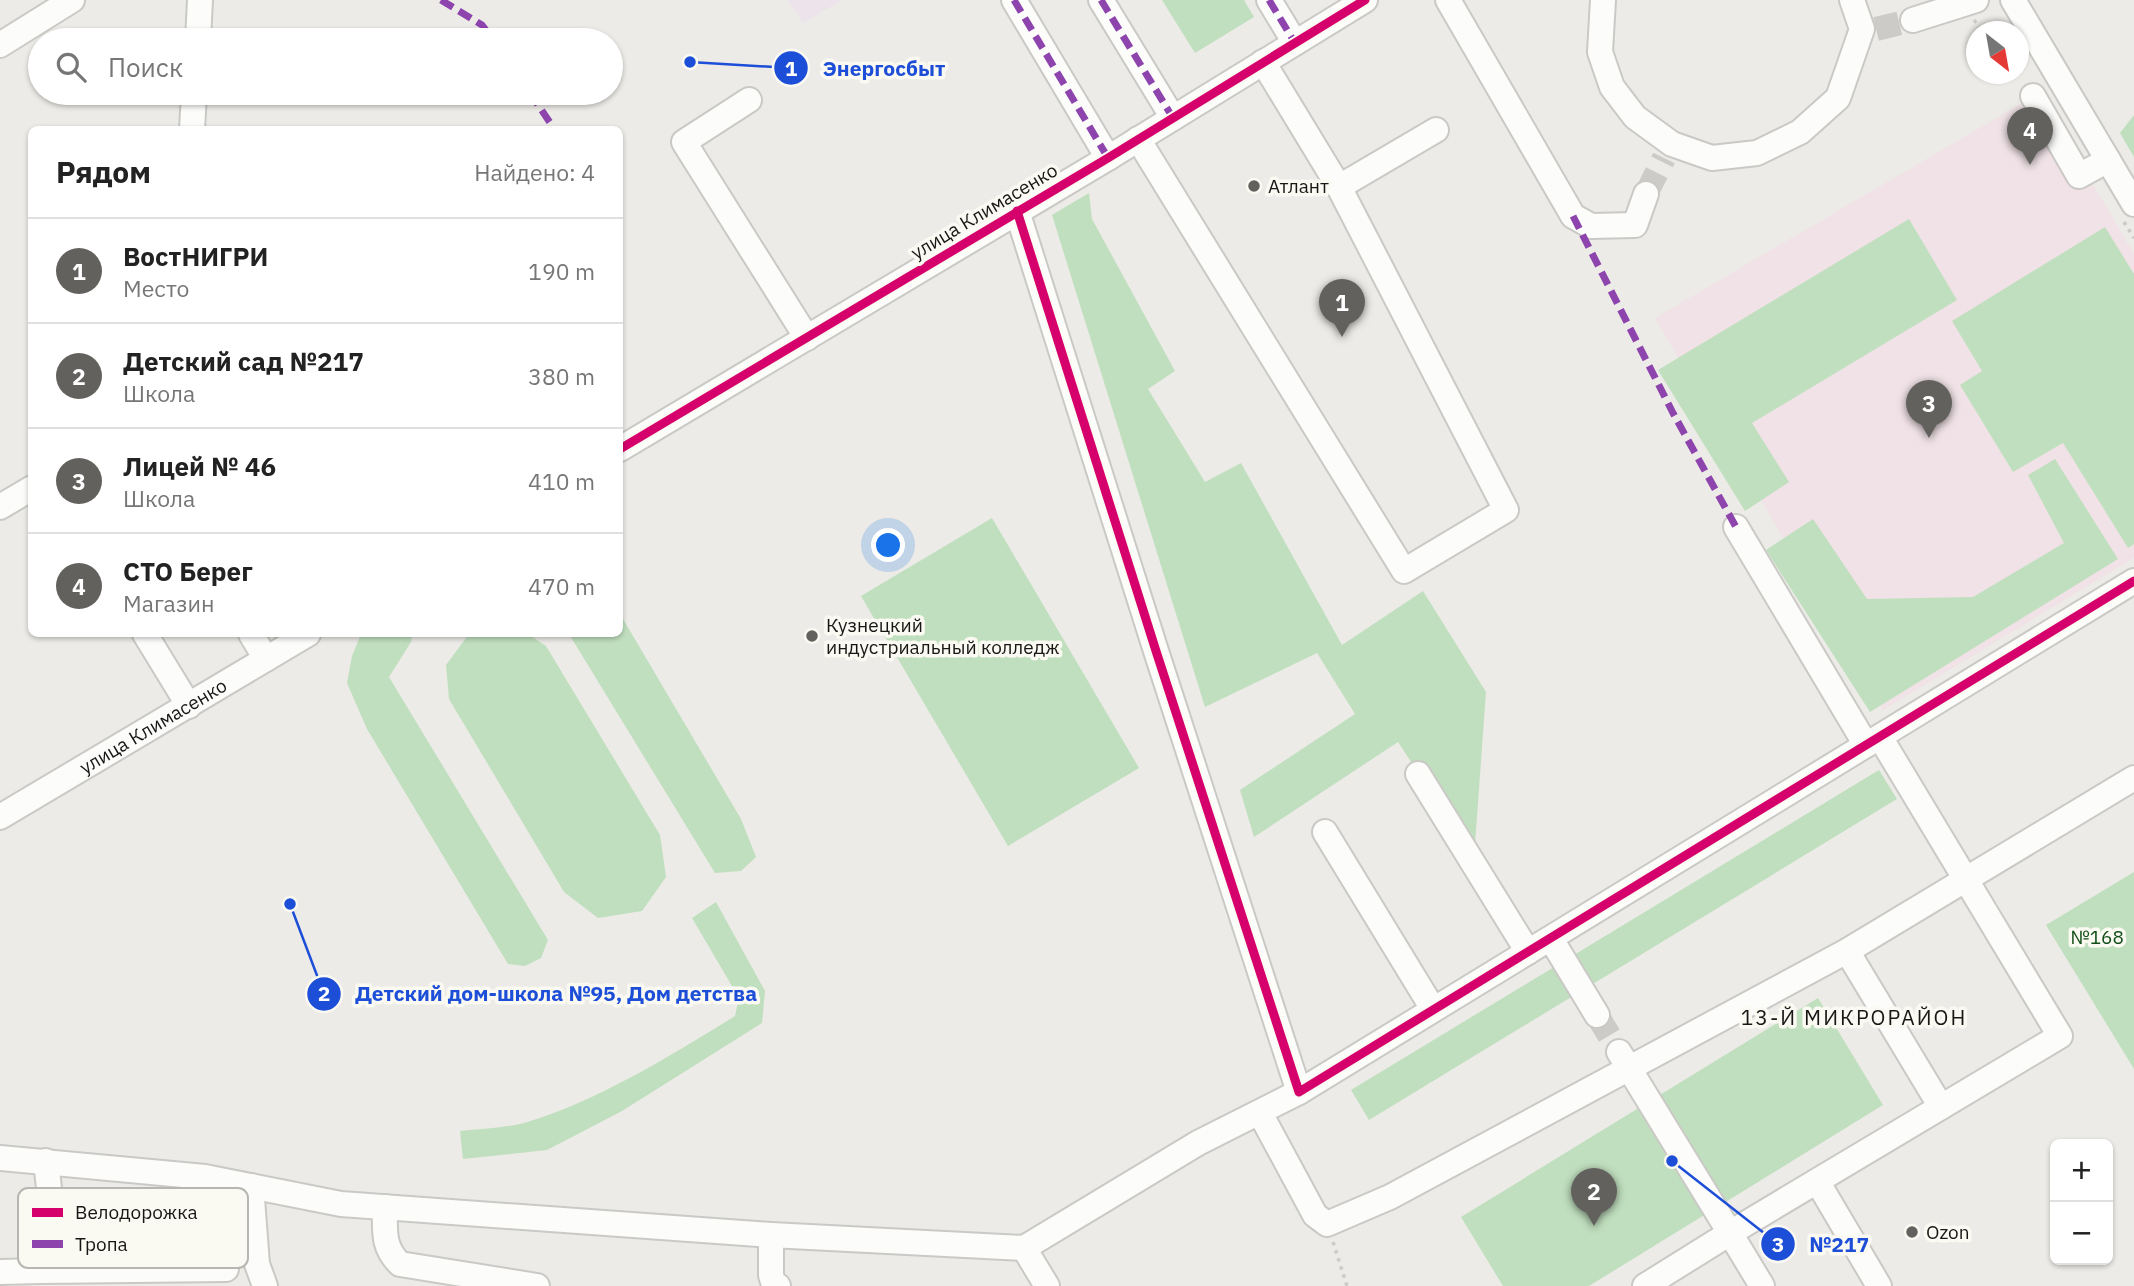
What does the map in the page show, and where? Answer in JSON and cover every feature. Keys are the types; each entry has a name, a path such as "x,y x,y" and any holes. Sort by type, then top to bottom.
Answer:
{"street":[{"path":"0,45 72,0"},
{"path":"199,28 200,0"},
{"path":"1014,0 1108,158"},
{"path":"1101,0 1172,118"},
{"path":"1269,0 1294,43"},
{"name":"улица Климасенко","path":"623,447 1108,158 1365,0"},
{"path":"1448,0 1573,216 1591,226 1635,225 1646,194"},
{"path":"1603,0 1600,52 1612,88 1668,151 1712,158 1757,153 1800,132 1838,98 1869,29 1852,0"},
{"path":"1913,20 1976,0"},
{"path":"2013,0 2134,204"},
{"path":"1138,139 1404,571 1506,510 1339,187 1263,62"},
{"path":"2033,96 2079,176 2108,160"},
{"path":"749,100 684,142 807,338"},
{"path":"192,126 193,105"},
{"path":"1339,187 1436,130"},
{"path":"1017,211 1156,651 1300,1092"},
{"path":"0,507 28,490"},
{"path":"1645,1286 2060,1036 1967,878 1873,741 1736,527"},
{"path":"0,1158 205,1177 341,1203 385,1207 771,1235 1024,1248 1198,1143 1300,1092 2134,581"},
{"path":"147,637 189,706"},
{"path":"253,637 266,659"},
{"name":"улица Климасенко","path":"0,817 303,637"},
{"path":"1418,774 1528,952"},
{"path":"1260,1113 1315,1215 1327,1224 1390,1197 1623,1060 1847,951 2134,779"},
{"path":"1325,832 1433,1009"},
{"path":"1550,939 1597,1015"},
{"path":"1847,951 1941,1107"},
{"path":"1623,1060 1762,1286"},
{"path":"46,1161 49,1188"},
{"path":"1817,1181 1879,1286"},
{"path":"251,1186 257,1264 265,1286"},
{"path":"385,1207 385,1240 391,1256 400,1264 537,1286"},
{"path":"771,1235 771,1275 774,1285 778,1286"},
{"path":"1024,1248 1047,1286"},
{"path":"0,1272 226,1269"}],"path":[{"path":"1327,1224 1347,1286"}],"shaded area":[{"path":"788,0 842,0 803,23"},
{"path":"2039,93 2134,254 2134,558 1883,710 1655,318"}],"green space":[{"path":"1162,0 1244,0 1254,17 1195,53"},
{"path":"2134,115 2134,157 2120,133"},
{"path":"1089,193 1092,219 1175,371 1148,389 1205,482 1241,463 1342,645 1423,591 1486,692 1474,858 1398,742 1254,837 1240,790 1355,714 1317,653 1205,707 1052,215"},
{"path":"1909,219 1957,300 1752,423 1789,482 1745,511 1658,370"},
{"path":"2105,227 2134,274 2134,544 2128,548 2063,443 2013,472 1960,385 1982,371 1952,321"},
{"path":"2055,459 2118,559 1870,712 1766,550 1813,519 1867,599 1973,597 2064,543 2028,475"},
{"path":"992,518 1139,768 1008,846 861,596"},
{"path":"623,619 741,819 756,857 741,871 715,873 571,637 623,637"},
{"path":"360,637 412,637 389,677 548,940 541,958 525,966 508,964 367,729 347,683 352,656"},
{"path":"467,637 532,637 546,646 660,835 666,877 642,911 598,918 564,892 449,699 446,665"},
{"path":"1879,770 1897,799 1369,1120 1351,1090"},
{"name":"№168","path":"2134,872 2134,1069 2046,925"},
{"path":"716,902 765,991 762,1023 622,1111 547,1150 463,1159 460,1131 524,1123 578,1103 660,1061 735,1016 739,998 692,918"},
{"path":"1818,998 1883,1105 1589,1286 1503,1286 1461,1217"}],"tunnel":[{"path":"1876,29 1913,20"},
{"path":"1646,194 1664,158"},
{"path":"1597,1015 1619,1052"}],"marked path":[{"path":"441,0 484,28"},
{"path":"1014,0 1108,158"},
{"path":"1101,0 1173,118"},
{"path":"1269,0 1295,43"},
{"path":"538,105 552,126"},
{"path":"1573,216 1673,413 1736,527"}],"cycle path":[{"path":"623,447 1108,158 1365,0"},
{"path":"1017,211 1299,1092 2134,581"}],"place":[{"name":"Энергосбыт","path":"690,62"},
{"name":"СТО Берег","path":"2030,165"},
{"name":"Атлант","path":"1254,186"},
{"name":"ВостНИГРИ","path":"1342,337"},
{"name":"Лицей № 46","path":"1929,438"},
{"name":"Кузнецкий индустриальный колледж","path":"812,636"},
{"name":"Детский дом-школа №95, Дом детства","path":"290,904"},
{"name":"№217","path":"1672,1161"},
{"name":"Детский сад №217","path":"1594,1226"},
{"name":"Ozon","path":"1912,1232"}],"district":[{"name":"13-Й МИКРОРАЙОН","path":"1854,1018"}]}
